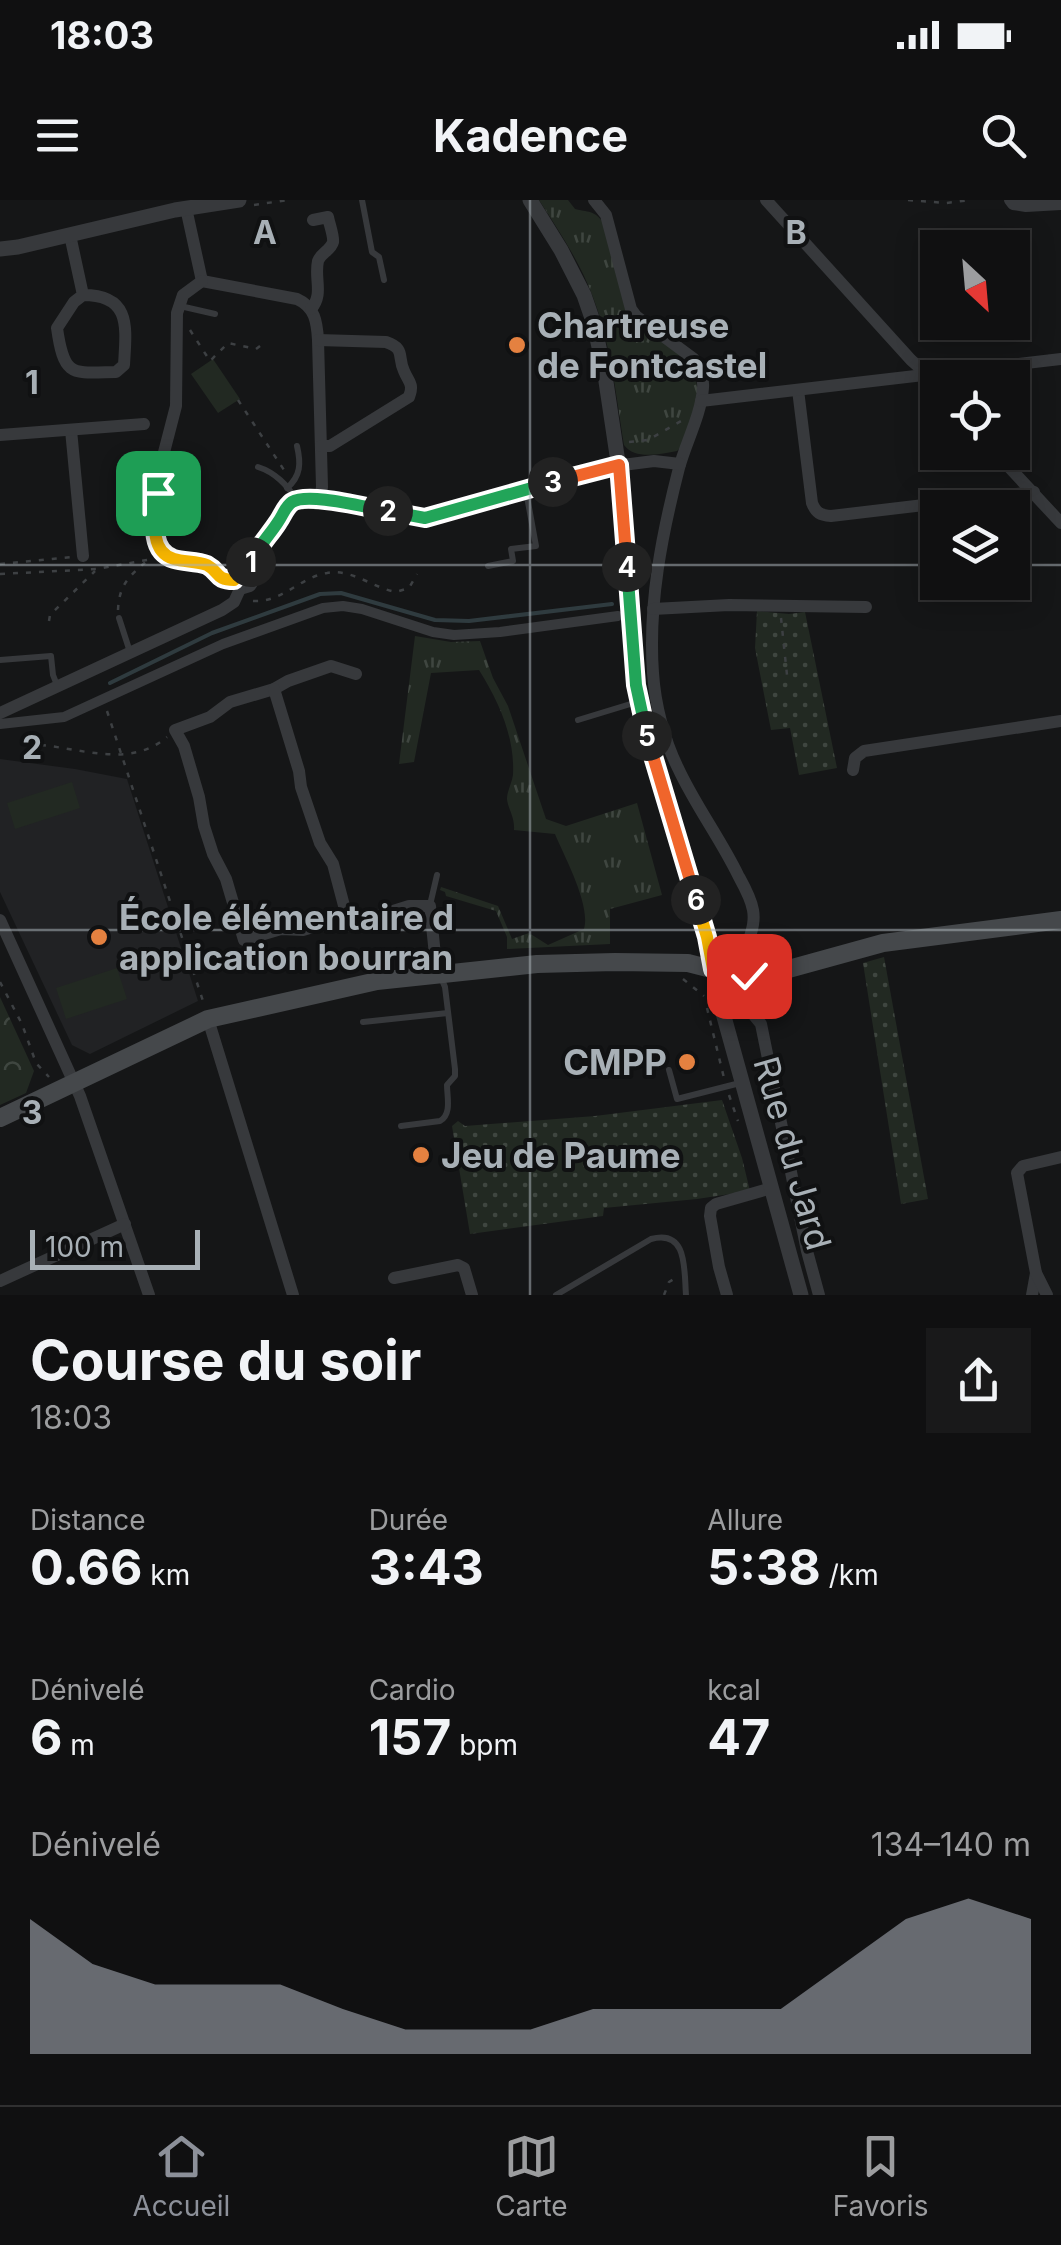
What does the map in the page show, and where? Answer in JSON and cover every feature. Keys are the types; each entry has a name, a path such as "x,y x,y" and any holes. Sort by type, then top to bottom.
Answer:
{"main road":[{"path":"0,1118 74,1084 206,1013 359,984 537,964 615,962 681,963 764,976 884,943 1061,920"}],"street":[{"path":"0,248 239,200"},
{"name":"Rue du Jard","path":"530,200 561,250 594,324 619,465 638,701 707,937 801,1295"},
{"path":"594,200 606,214 631,309 694,359 704,383 671,504 654,609 653,674 667,743 690,794 750,898 754,910 749,940"},
{"path":"766,200 920,368"},
{"path":"1010,200 1026,206 1061,204"},
{"path":"186,208 202,281"},
{"path":"311,309 319,297 320,256 333,242 328,217 313,220"},
{"path":"70,235 83,296"},
{"path":"237,584 222,580 208,566 170,558 162,553 155,536 162,460 176,406 178,309 184,295 202,281 298,299 311,309 318,340 320,500"},
{"path":"83,296 106,298 120,310 126,327 124,365 116,372 77,373 66,364 57,328 74,302 83,296"},
{"path":"318,340 395,345 412,390 408,397 330,446 321,446"},
{"path":"1030,364 1061,359"},
{"path":"701,401 920,380"},
{"path":"798,390 812,503 820,516 1034,492"},
{"path":"0,434 144,424"},
{"path":"71,430 83,556"},
{"path":"0,712 229,606 234,602 235,573 250,565 275,527 292,490 320,500 425,518 619,465 654,460 680,464"},
{"path":"1013,470 1061,523"},
{"path":"654,609 729,605 866,607"},
{"path":"0,724 64,717 223,644 323,608 362,609 454,635 618,616"},
{"path":"356,674 331,666 230,702 210,717 175,730 184,746 204,826 226,878 244,940 280,928 303,930 347,917 378,916 409,906 430,906 439,973"},
{"path":"274,688 301,788 320,843 332,864 347,917"},
{"path":"853,770 855,758 864,751 1061,721"},
{"path":"0,920 74,1084 149,1295"},
{"path":"206,1013 293,1295"},
{"path":"756,1018 819,1295"},
{"path":"1047,1295 1036,1273 1017,1173 1023,1166 1061,1157"},
{"path":"727,1295 711,1208 772,1188"},
{"path":"778,1209 798,1204"},
{"path":"0,1281 124,1224"},
{"path":"394,1278 458,1265 464,1268 472,1295"},
{"path":"1032,1295 1036,1273"}],"lane":[{"path":"362,200 372,252 380,257 384,280"},
{"path":"178,309 214,314"},
{"path":"258,467 269,470 292,490 300,466 297,446"},
{"path":"488,566 513,561 511,549 536,546 526,490"},
{"path":"119,618 130,652"},
{"path":"0,660 51,656 52,675 58,686"},
{"path":"578,720 638,701"},
{"path":"430,906 437,875"},
{"path":"400,1126 445,1118 448,1111 447,1085 455,1076 455,1069 445,987 439,973"},
{"path":"363,1022 448,1012"},
{"path":"669,1070 677,1099 742,1082"},
{"path":"556,1295 660,1237 670,1238 678,1245 686,1295"}],"path":[{"path":"908,200 946,204 970,200"},
{"path":"178,309 210,361 228,343 256,349 264,343"},
{"path":"238,400 292,490"},
{"path":"616,443 648,440 681,421 695,419"},
{"path":"0,564 83,556"},
{"path":"119,618 120,588 149,560"},
{"path":"48,621 97,568"},
{"path":"254,600 266,602 330,572 357,577 396,592 408,588 418,574"},
{"path":"780,606 787,675"},
{"path":"102,700 206,1013"},
{"path":"41,744 120,756 156,746 175,730"},
{"path":"681,963 681,977 706,997"},
{"path":"756,1018 765,1016 764,976"},
{"path":"0,982 38,1067 56,1083 74,1084"},
{"path":"664,1295 669,1282 684,1272"}],"shaded area":[{"name":"École élémentaire d application bourran","path":"0,759 127,779 198,1001 90,1054 72,1045 0,892"}],"green space":[{"path":"539,200 568,200 575,209 601,219 634,321 673,349 693,371 697,383 695,407 677,451 641,454 624,445 609,352 593,297"},
{"path":"213,359 240,399 218,413 191,374"},
{"path":"757,611 805,612 837,768 799,775 790,728 771,730 755,648"},
{"path":"415,636 451,642 480,641 508,706 546,819 566,826 637,803 662,895 610,909 610,944 507,949 507,937 496,911 446,896 440,890 441,887 498,906 512,939 529,933 548,945 584,929 581,895 555,834 514,830 507,799 513,775 508,734 479,670 431,673 414,762 399,764"},
{"path":"72,782 80,808 15,829 7,803"},
{"path":"884,957 928,1199 901,1204 863,963"},
{"path":"117,968 127,999 66,1019 56,988"},
{"path":"0,997 34,1071 26,1093 0,1105"},
{"path":"722,1100 750,1191 604,1208 603,1216 470,1234 452,1126 458,1121 465,1126 595,1116"}],"waterway":[{"path":"110,683 212,633 320,594 341,593 435,620 469,621 612,604"}],"place":[{"name":"Chartreuse de Fontcastel","path":"517,345"},
{"name":"École élémentaire d application bourran","path":"99,937"},
{"name":"CMPP","path":"687,1062"},
{"name":"Jeu de Paume","path":"421,1155"}],"route":[{"path":"158,493 155,536 162,553 208,566 222,580 234,580 238,568 250,565 286,507 296,500 304,498 425,518 619,465 642,719 713,969 749,976"}]}
